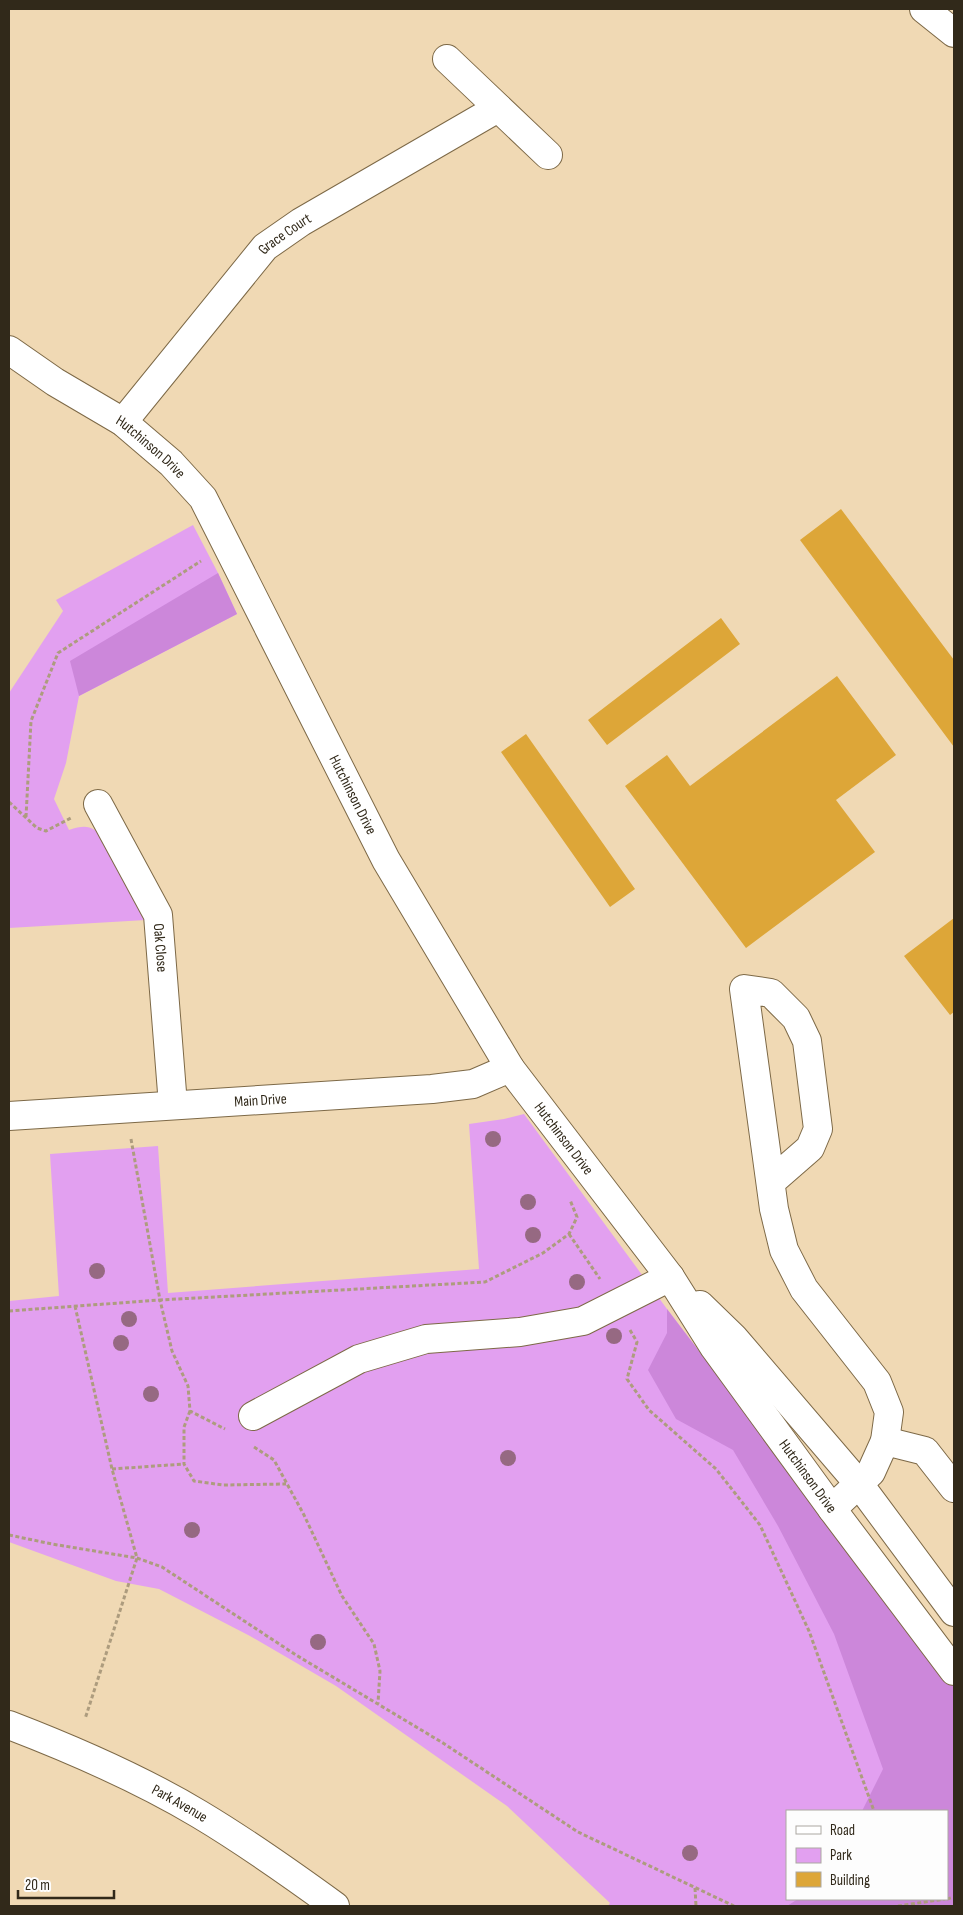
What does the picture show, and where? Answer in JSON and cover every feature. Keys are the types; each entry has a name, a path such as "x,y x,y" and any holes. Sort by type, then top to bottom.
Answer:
{"street":[{"path":"924,9 954,33"},
{"path":"447,59 548,155"},
{"name":"Grace Court","path":"123,422 265,247 301,222 498,108"},
{"name":"Hutchinson Drive","path":"9,350 55,382 123,422 171,463 203,498 386,860 510,1068 670,1277 714,1347 832,1509 954,1671"},
{"name":"Oak Close","path":"98,804 158,915 173,1106"},
{"path":"771,1182 810,1148 818,1129 807,1041 796,1018 771,993 744,989 774,1209 784,1250 804,1289 878,1382 889,1412 884,1441 871,1472 832,1509"},
{"name":"Main Drive","path":"9,1116 432,1089 473,1084 510,1068"},
{"path":"253,1416 359,1359 426,1339 520,1332 583,1321 615,1303 670,1277"},
{"name":"Hutchinson Drive","path":"670,1277 734,1338 859,1484 954,1612"},
{"path":"884,1441 925,1451 954,1488"},
{"name":"Park Avenue","path":"11,1733 94,1760 198,1814 269,1859 335,1906"}],"path":[{"path":"26,817 31,721 58,653 226,544"},
{"path":"9,802 37,828 46,831 98,804"},
{"path":"126,1108 160,1300 172,1352 188,1386 190,1411 184,1427 184,1464 194,1481 223,1485 286,1484"},
{"path":"9,1311 160,1300 485,1282 543,1253 569,1234 577,1217 570,1199"},
{"path":"569,1234 615,1303 637,1342 627,1379 650,1410 716,1469 760,1525 809,1631 874,1810"},
{"path":"75,1306 112,1469 137,1558 85,1719"},
{"path":"190,1411 229,1432"},
{"path":"252,1446 274,1460 304,1515 342,1596 374,1644 380,1671 378,1703"},
{"path":"112,1469 184,1464"},
{"path":"9,1535 137,1558 162,1567 296,1655 378,1703 578,1832 734,1906"},
{"path":"695,1888 696,1906"},
{"path":"898,1906 940,1900"}],"green space":[{"path":"193,525 237,614 79,696 66,763 54,799 69,830 89,827 106,839 146,920 9,928 9,693 63,611 56,600"},
{"path":"524,1114 667,1309 954,1686 954,1906 608,1906 610,1903 507,1806 336,1686 250,1636 159,1589 116,1581 9,1542 9,1301 59,1296 50,1154 158,1146 168,1293 479,1269 469,1124"}],"shaded area":[{"path":"218,573 237,614 79,696 70,661"},
{"path":"667,1309 954,1686 954,1906 787,1906 796,1900 948,1900 948,1810 862,1810 883,1769 834,1634 778,1526 733,1450 676,1419 648,1370 667,1333"}],"building":[{"path":"841,509 954,660 954,747 800,540"},
{"path":"721,618 740,644 607,745 588,720"},
{"path":"837,676 896,755 836,800 875,852 746,948 625,786 667,755 690,786"},
{"path":"526,734 635,889 610,907 501,752"},
{"path":"954,918 954,1012 950,1015 904,956"}]}
